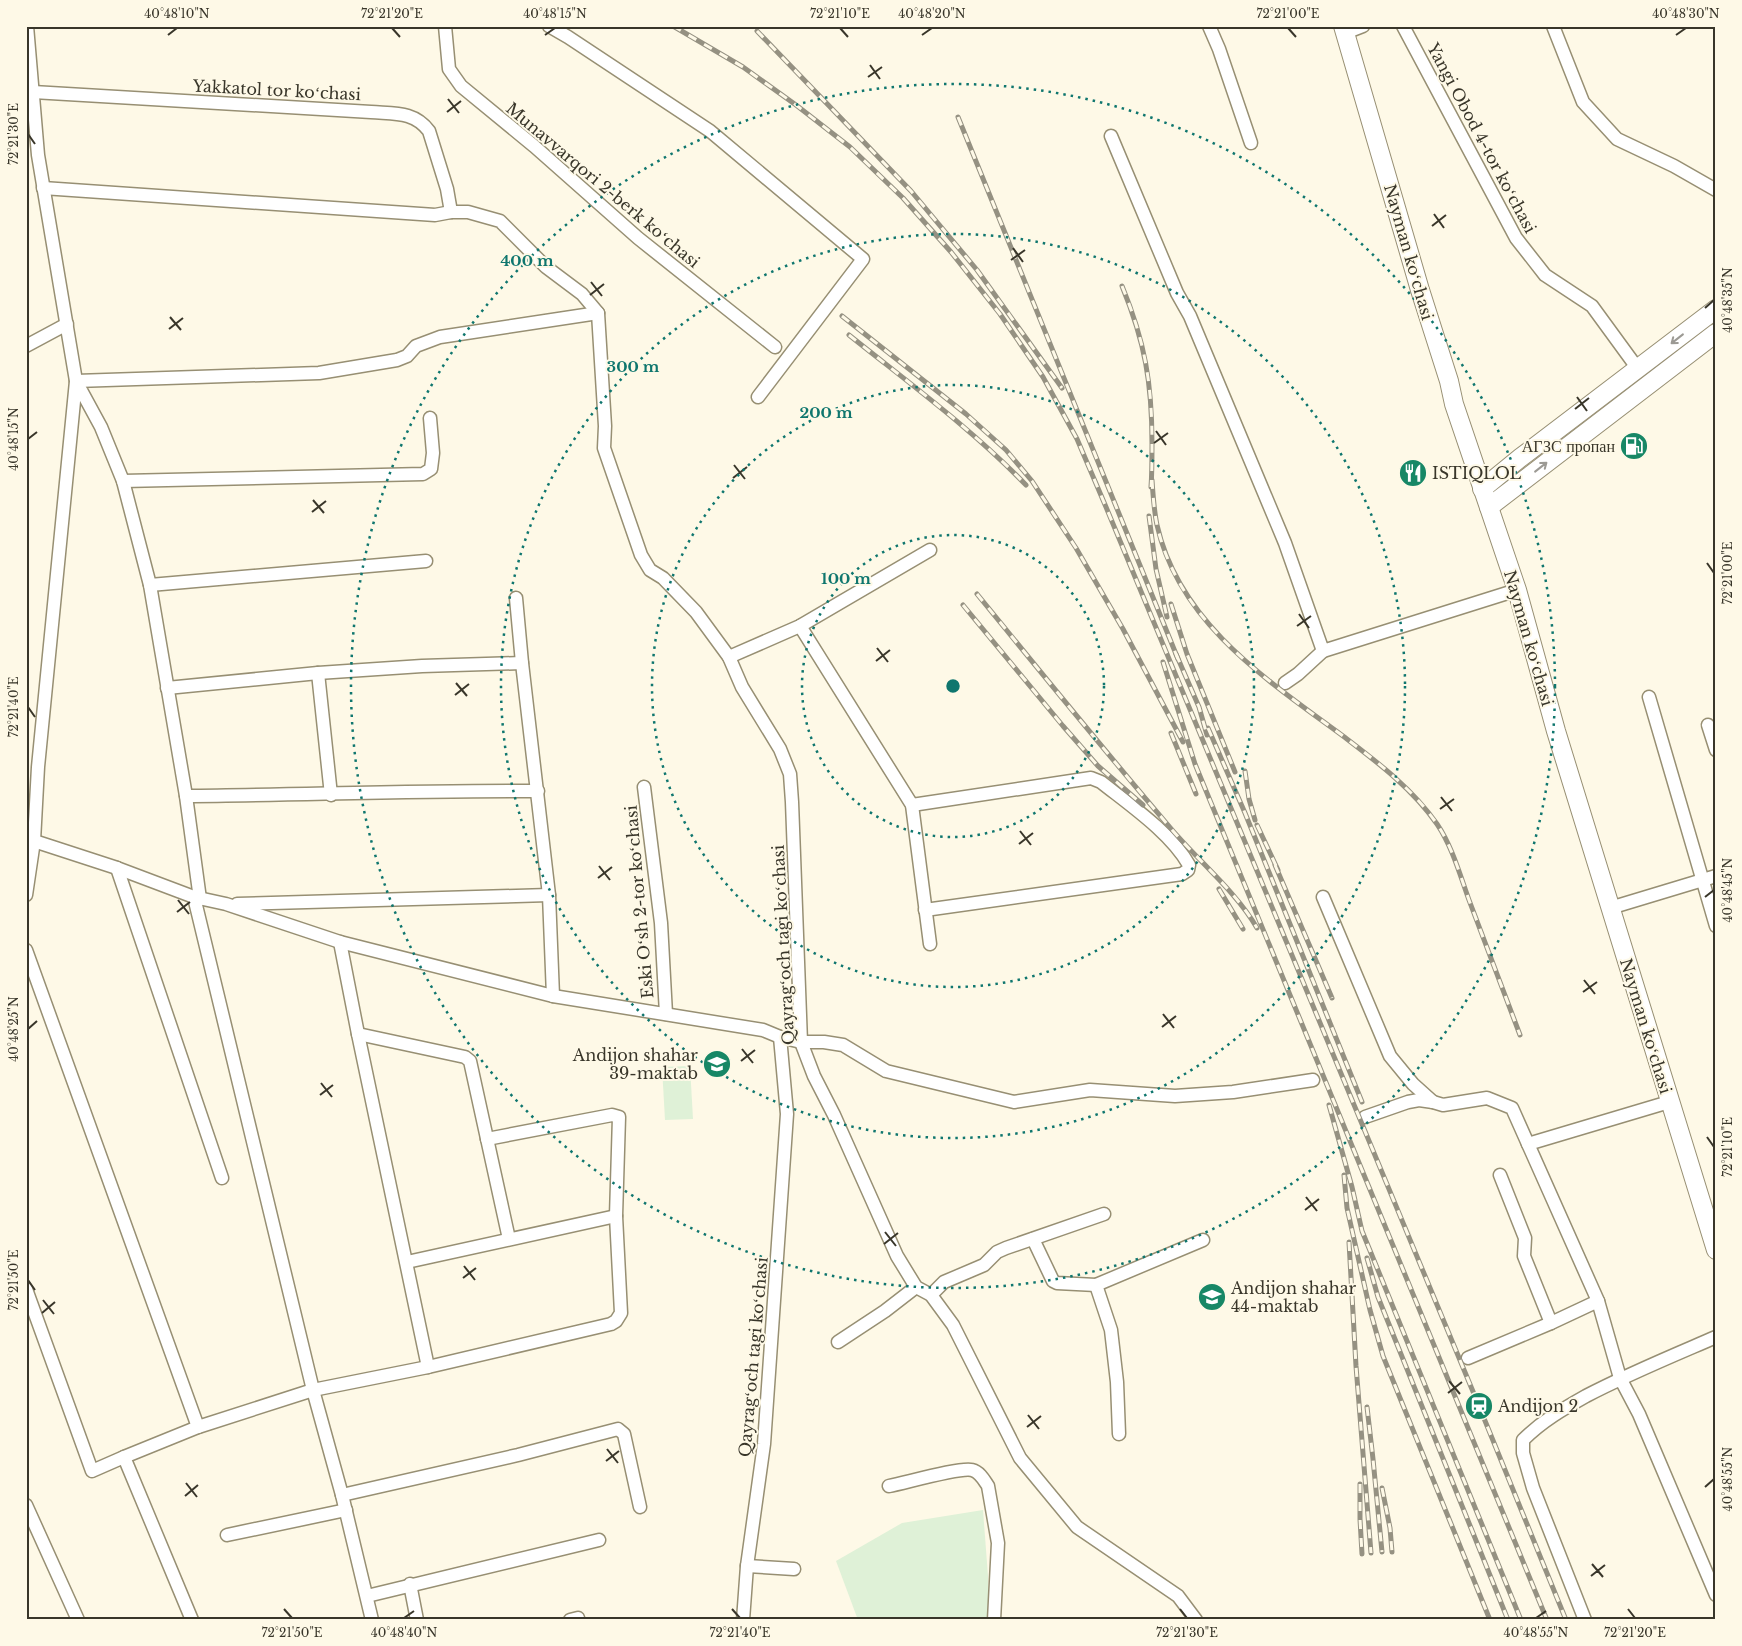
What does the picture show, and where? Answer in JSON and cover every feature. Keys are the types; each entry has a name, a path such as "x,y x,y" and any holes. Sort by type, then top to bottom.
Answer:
{"main road":[{"name":"Nayman koʻchasi","path":"1344,30 1420,290 1449,381 1454,404 1516,590 1556,731 1716,1250"},
{"path":"1482,489 1716,309"},
{"path":"1489,507 1716,333"}],"street":[{"path":"26,895 34,840 38,767 76,381 38,155 27,26"},
{"name":"Munavvarqori 2-berk koʻchasi","path":"445,26 449,69 461,86 534,146 638,238 775,346"},
{"path":"549,26 710,131 863,258 758,396"},
{"path":"1209,26 1219,49 1251,144"},
{"path":"1344,30 1363,26"},
{"name":"Yangi Obod 4-tor koʻchasi","path":"1403,26 1516,238 1545,275 1592,306 1638,369"},
{"path":"1553,26 1584,102 1617,140 1674,166 1716,190"},
{"name":"Yakkatol tor koʻchasi","path":"33,92 406,115 416,118 429,131 447,189 451,212"},
{"path":"1111,136 1177,293 1190,316 1285,543 1323,651"},
{"path":"43,188 435,215 451,212 468,212 500,221 546,267 582,294 598,313"},
{"path":"76,381 319,373 397,360 407,356 416,346 440,337 598,313"},
{"name":"Qayragʻoch tagi koʻchasi","path":"598,313 605,426 604,448 641,554 650,570 663,578 696,612 729,657 742,687 780,749 790,774 801,1042 814,1076 834,1115 887,1236 916,1287"},
{"path":"26,346 67,324"},
{"path":"76,381 101,427 123,481 150,585 186,796 197,898 313,1390 346,1510 372,1620"},
{"path":"123,481 423,474 431,469 433,460 430,418"},
{"path":"729,657 800,626 930,550"},
{"path":"150,585 426,560"},
{"path":"1285,683 1323,651 1516,590"},
{"path":"516,598 549,895 553,996"},
{"path":"800,626 912,805 930,944"},
{"path":"167,688 318,673 422,666 522,663"},
{"path":"318,673 331,795"},
{"path":"1649,697 1716,926"},
{"path":"1708,725 1716,750"},
{"path":"912,805 1091,778 1101,782 1168,838 1184,856 1189,865 1188,870 1182,874 926,910"},
{"name":"Eski Oʻsh 2-tor koʻchasi","path":"644,787 661,923 666,1014"},
{"path":"186,796 331,795 432,790 538,791"},
{"path":"34,840 197,898 226,904 340,942 553,996 763,1030 780,1037 801,1042 824,1042 843,1045 886,1071 1014,1102 1090,1090 1174,1096 1233,1092 1313,1080"},
{"path":"117,868 222,1178"},
{"path":"1610,908 1716,876"},
{"path":"226,904 549,895"},
{"path":"1324,897 1390,1056 1413,1084 1433,1102"},
{"path":"340,942 428,1367"},
{"path":"26,950 198,1427"},
{"path":"358,1034 465,1057 470,1061 509,1239"},
{"name":"Qayragʻoch tagi koʻchasi","path":"743,1620 747,1566 764,1444 787,1114 780,1037"},
{"path":"1365,1117 1419,1100 1443,1105 1487,1098 1512,1108 1598,1301 1620,1378 1639,1414 1716,1595"},
{"path":"1528,1144 1669,1102"},
{"path":"26,1289 92,1471 198,1427 313,1390 428,1367 611,1324 616,1321 621,1313 616,1216 619,1117 612,1115 487,1139"},
{"path":"1500,1175 1525,1238 1524,1256 1551,1323"},
{"path":"931,1295 944,1282 984,1265 1002,1250 1104,1214"},
{"path":"407,1262 616,1216"},
{"path":"1033,1239 1053,1281 1057,1283 1096,1285 1203,1240"},
{"path":"1096,1285 1111,1330 1117,1382 1119,1434"},
{"path":"838,1342 916,1287 931,1295 953,1325 1020,1458 1026,1466 1077,1527 1178,1596 1196,1620"},
{"path":"1468,1358 1598,1301"},
{"path":"1585,1620 1533,1488 1523,1453 1523,1440 1550,1416 1620,1378 1716,1337"},
{"path":"342,1495 518,1455 618,1429 624,1434 640,1507"},
{"path":"124,1457 192,1620"},
{"path":"889,1486 965,1470 978,1472 984,1478 988,1486 998,1543 994,1620"},
{"path":"26,1505 78,1620"},
{"path":"227,1535 346,1510"},
{"path":"366,1596 599,1540"},
{"path":"747,1566 794,1569"},
{"path":"410,1584 417,1620"}],"green space":[{"path":"690,1066 693,1119 665,1120 662,1067"},
{"path":"983,1510 988,1576 988,1620 858,1620 836,1561 902,1523"}],"railway":[{"path":"673,26 743,67 850,147 903,198 951,252 1000,314 1043,377 1077,439 1106,507 1566,1620"},
{"path":"757,31 911,191 977,270 1062,388"},
{"path":"958,117 1178,659"},
{"path":"1122,286 1142,345 1149,382 1152,422 1151,487"},
{"path":"842,316 966,414 1006,450 1032,481 1076,548 1123,629 1183,742"},
{"path":"849,335 962,426 1026,485"},
{"path":"1152,480 1157,525 1168,560 1185,591 1205,620 1257,670 1393,776 1417,799 1437,824 1455,861 1520,1035"},
{"path":"1149,516 1156,569 1167,617"},
{"path":"977,594 1168,825 1238,901 1257,928"},
{"path":"1171,604 1187,654 1235,772"},
{"path":"963,605 1098,766 1143,805"},
{"path":"1176,654 1199,707 1207,735"},
{"path":"1163,662 1195,764 1547,1620"},
{"path":"1208,728 1245,813 1362,1102"},
{"path":"1171,733 1196,794"},
{"path":"1245,771 1249,799 1255,820"},
{"path":"1257,825 1278,870"},
{"path":"1275,865 1332,998"},
{"path":"1219,889 1243,929"},
{"path":"1329,1105 1362,1231 1521,1620"},
{"path":"1344,1175 1347,1208 1370,1310 1383,1356 1490,1620"},
{"path":"1349,1242 1356,1366 1371,1553"},
{"path":"1367,1258 1378,1297 1508,1620"},
{"path":"1367,1407 1382,1552"},
{"path":"1360,1484 1362,1554"},
{"path":"1382,1488 1390,1528 1392,1552"}],"place":[{"name":"АГЗС пропан","path":"1634,446"},
{"name":"ISTIQLOL","path":"1413,473"},
{"name":"Andijon shahar 39-maktab","path":"717,1064"},
{"name":"Andijon shahar 44-maktab","path":"1212,1297"},
{"name":"Andijon 2","path":"1479,1406"}]}
